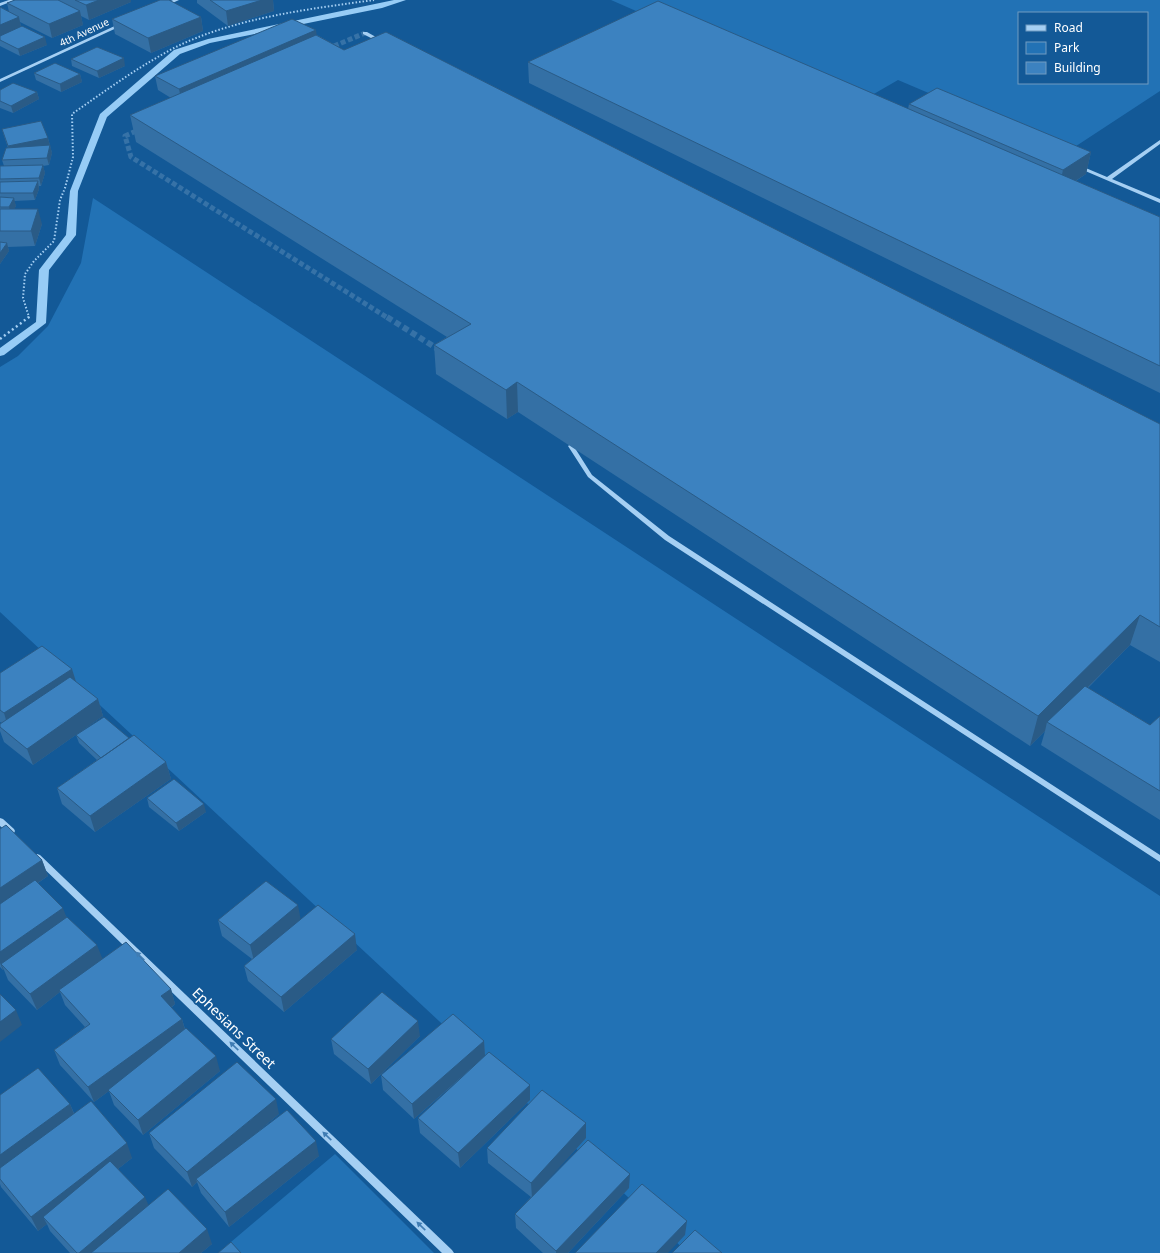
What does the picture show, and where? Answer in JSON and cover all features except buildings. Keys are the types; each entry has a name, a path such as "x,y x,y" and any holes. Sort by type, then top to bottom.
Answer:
{"street":[{"path":"0,5 13,0"},
{"path":"156,9 168,1 177,0"},
{"name":"4th Avenue","path":"0,81 127,22"},
{"path":"365,33 387,43"},
{"path":"1108,179 1160,142"},
{"path":"1071,164 1160,201"},
{"path":"571,446 590,476 667,538 1160,859"},
{"path":"0,821 17,838"},
{"name":"Ephesians Street","path":"29,849 449,1253"}],"path":[{"path":"0,339 29,317 23,298 25,274 34,261 54,241 60,200 65,188 73,157 72,114 131,74 175,48 227,27 310,9 374,0"}],"green space":[{"path":"611,0 1160,0 1160,91 1067,152 898,80 853,106"},
{"path":"93,198 1160,896 1160,1253 688,1253 0,612 0,367 18,356 48,326 81,263"},
{"path":"335,1154 434,1253 218,1253"}],"waterway":[{"path":"0,353 41,323 44,270 71,235 74,191 103,116 177,52 208,41 382,6 402,0"}],"tunnel":[{"path":"327,49 365,33"},
{"path":"143,128 125,136 131,157 388,318"},
{"path":"387,317 441,351"}]}
